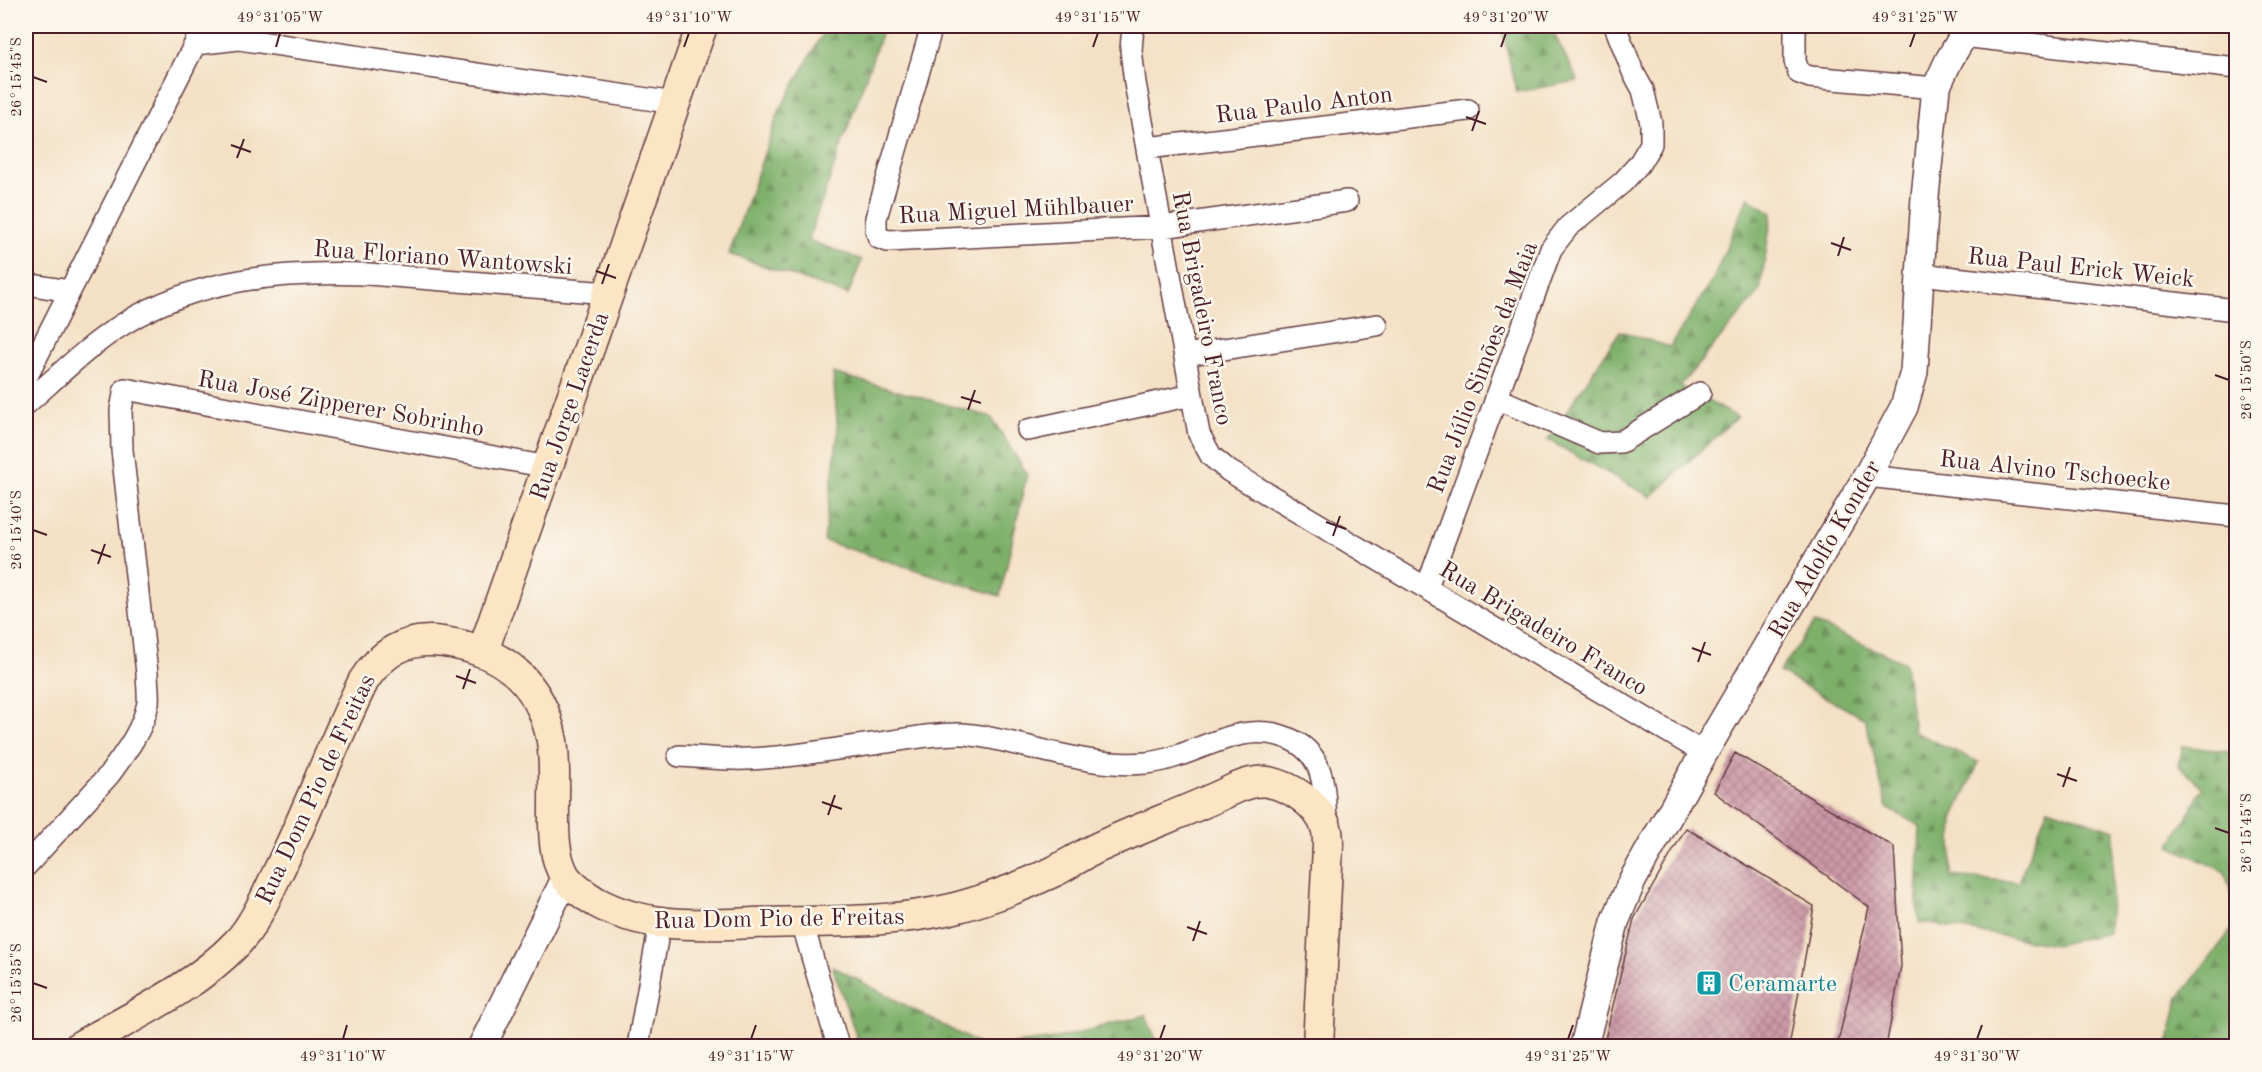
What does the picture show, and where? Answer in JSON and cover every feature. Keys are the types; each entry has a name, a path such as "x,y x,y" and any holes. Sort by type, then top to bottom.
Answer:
{"main road":[{"name":"Rua Jorge Lacerda","path":"483,651 702,26"},
{"name":"Rua Dom Pio de Freitas","path":"80,1047 191,982 238,942 254,919 296,837 352,703 375,663 392,650 412,642 435,641 483,651 511,666 530,687 545,714 552,742 556,855 566,878 596,902 639,920 660,923 802,922 919,915 988,898 1056,870 1097,848 1252,783 1267,782 1287,788 1304,798 1317,811 1326,827"},
{"path":"1318,1047 1328,872 1326,827"}],"street":[{"name":"Rua Miguel Mühlbauer","path":"932,26 876,218 879,238 888,241 1162,227"},
{"name":"Rua Brigadeiro Franco","path":"1133,26 1132,67 1199,434 1204,446 1219,464 1704,753"},
{"name":"Rua Júlio Simões da Maia","path":"1427,587 1551,249 1568,227 1623,182 1639,164 1651,144 1651,123 1643,90 1633,72 1615,26"},
{"path":"1795,26 1795,62 1799,73 1810,77 1936,88"},
{"path":"1966,31 2236,68"},
{"name":"Rua Adolfo Konder","path":"1584,1047 1612,930 1622,902 1704,753 1867,476 1892,431 1910,390 1914,372 1931,126 1936,88 1966,31"},
{"path":"26,378 200,35 675,103"},
{"name":"Rua Paulo Anton","path":"1147,148 1468,110"},
{"path":"1162,227 1347,201"},
{"name":"Rua Floriano Wantowski","path":"26,404 122,324 150,308 184,294 224,283 260,277 329,272 608,293"},
{"name":"Rua Paul Erick Weick","path":"1920,274 2236,310"},
{"path":"26,284 70,291"},
{"path":"1185,355 1377,325"},
{"name":"Rua José Zipperer Sobrinho","path":"26,866 109,775 133,741 143,721 148,701 122,450 121,410 125,389 548,467"},
{"path":"1496,398 1600,443 1621,442 1700,393"},
{"path":"1029,430 1192,395"},
{"name":"Rua Alvino Tschoecke","path":"1867,476 2236,516"},
{"path":"680,756 726,759 762,758 964,734 1103,762 1146,763 1167,760 1238,734 1264,732 1285,737 1297,743 1316,760 1324,787 1326,827"},
{"path":"482,1047 566,878"},
{"path":"802,922 838,1047"},
{"path":"638,1047 660,923"}],"green space":[{"path":"827,26 884,26 808,240 862,260 848,295 729,254 779,111"},
{"path":"1501,26 1550,26 1578,81 1517,92"},
{"path":"1748,197 1772,213 1760,291 1680,386 1737,417 1651,497 1548,440 1620,331 1670,347 1713,279"},
{"path":"833,373 991,417 1027,474 1000,596 824,541 838,432"},
{"path":"1815,623 1905,663 1914,732 1979,762 1953,819 1951,876 2018,882 2048,808 2115,830 2109,933 2055,945 1919,922 1917,899 1920,826 1887,808 1865,719 1779,672"},
{"path":"2183,746 2236,753 2236,911 2225,872 2170,846 2203,788 2178,765"},
{"path":"2236,924 2235,1046 2168,1046 2178,999"},
{"path":"832,966 982,1046 860,1046"},
{"path":"1146,1015 1158,1046 1000,1046 1054,1039"}],"building":[{"name":"Ceramarte","path":"1735,753 1894,847 1901,966 1886,1047 1837,1047 1869,907 1714,792"},
{"name":"Ceramarte","path":"1686,828 1814,906 1789,1047 1603,1047 1634,919"}],"place":[{"name":"Ceramarte","path":"1709,983"}]}
